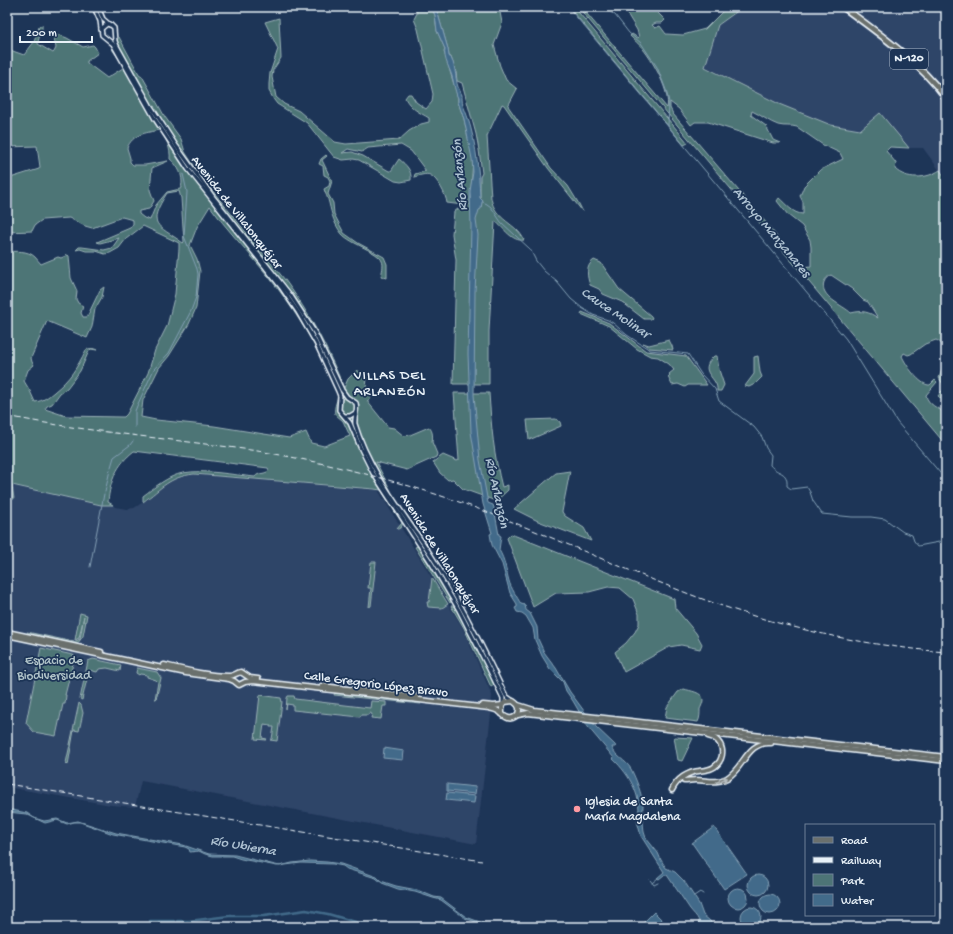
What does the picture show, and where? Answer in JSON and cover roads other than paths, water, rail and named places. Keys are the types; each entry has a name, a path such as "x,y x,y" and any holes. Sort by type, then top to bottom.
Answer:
{"highway":[{"name":"N-120","path":"843,7 867,25"},
{"name":"N-120","path":"847,7 925,73 946,98"}],"main road":[{"path":"7,634 187,670 222,675 235,675 241,672 246,676 245,682 239,685 234,681 186,673 7,634"},
{"path":"234,681 235,675"},
{"name":"Calle Gregorio López Bravo","path":"246,676 257,679 479,705 494,706 503,704"},
{"name":"Calle Gregorio López Bravo","path":"245,682 253,681 488,708 496,710 502,714"},
{"path":"946,757 602,718 567,716 526,713 506,718 502,714 501,708 507,701 514,701 518,705 529,710 567,716 605,722 946,761"},
{"path":"517,715 519,710 518,705"},
{"path":"672,790 677,782 684,776 693,772 715,767 721,759 723,750 720,743 713,737 701,733"},
{"path":"684,781 722,781 737,770 747,754 756,746 768,743 785,743"}],"street":[{"path":"94,7 100,22 102,35 106,39 112,38 115,34 114,28 103,19 98,7"},
{"path":"101,30 104,25 110,25"},
{"name":"Avenida de Villalonquéjar","path":"115,34 117,46 150,106 169,136 211,195 292,296 315,333 342,390 345,395 350,398"},
{"name":"Avenida de Villalonquéjar","path":"106,39 113,44 155,119 184,163 216,207 281,287 304,321 322,354 338,391 340,396 339,404"},
{"path":"350,398 357,406 355,413 350,416 345,416 339,410 339,404 342,400 350,398"},
{"name":"Avenida de Villalonquéjar","path":"355,413 354,418 356,428 366,454 458,601 484,649 506,696 514,701"},
{"name":"Avenida de Villalonquéjar","path":"345,416 351,425 373,473 432,564 459,610 503,698 503,704"}],"water":[{"path":"431,7 436,7 449,56 453,62 458,87 462,95 463,105 471,127 479,174 480,198 483,201 476,220 478,235 475,291 474,395 480,460 488,503 493,505 499,535 501,536 499,550 504,561 511,587 521,604 525,605 526,610 530,613 537,627 538,639 544,652 556,668 570,692 596,727 615,745 616,747 612,747 613,750 631,769 643,805 643,822 646,838 658,853 666,868 675,872 684,881 699,904 703,915 714,927 698,926 699,921 667,875 664,875 659,879 657,878 664,872 641,836 637,821 639,804 634,788 625,772 588,727 566,691 563,682 550,669 542,656 535,640 533,628 526,616 517,612 515,608 517,607 517,604 510,593 502,564 492,545 490,534 492,533 483,504 471,432 468,354 471,227 470,191 473,172 472,159 464,119 458,102 452,76 446,61 445,49 437,31 435,15"},
{"path":"384,748 404,751 403,760 383,758"},
{"path":"447,784 476,787 475,794 447,791"},
{"path":"447,793 475,796 474,803 446,800"},
{"path":"7,809 27,813 33,817 26,814 7,812"},
{"path":"35,818 44,821 57,819 67,823 78,821 116,833 183,845 209,854 235,855 279,866 232,856 213,856 199,851 190,852 189,849 185,847 113,834 80,822 67,824 57,820 45,823"},
{"path":"714,827 747,874 724,889 692,843"},
{"path":"310,861 341,864 377,877 381,881 441,898 466,917 494,927 486,926 465,918 441,900 415,892 398,889 382,883 376,878 347,869 343,866 333,864 301,863 283,865"},
{"path":"754,875 762,875 768,881 768,889 762,895 754,895 748,889 748,881"},
{"path":"738,888 745,891 748,898 745,905 738,908 731,905 728,898 731,891"},
{"path":"766,894 774,894 780,900 780,908 774,914 766,914 760,908 760,900"},
{"path":"751,907 758,910 761,917 758,924 751,927 744,924 741,917 744,910"},
{"path":"654,912 668,926 667,927 639,927"}],"waterway":[{"name":"Arroyo Manzanares","path":"568,7 846,339 897,422 946,480"},
{"path":"603,7 615,15 629,33 641,43 657,67 669,102 668,126"},
{"path":"135,427 135,411 154,369 169,353 191,311 196,297 198,274 184,236 187,192 183,174"},
{"name":"Cauce Molinar","path":"483,202 491,207 501,222 530,249 536,261 544,271 557,282 571,299 582,308 593,315 613,323 627,335 650,350 688,354 701,374 715,389 719,401 754,427 762,437 766,448 771,455 770,465 786,477 787,486 791,489 807,487 813,501 822,514 885,519 903,532 912,535 918,546 939,542 946,539"},
{"path":"111,467 114,457 133,441"},
{"path":"105,492 110,470"},
{"path":"90,567 104,494"},
{"path":"652,883 658,878"},
{"path":"650,880 654,885 658,883"},
{"path":"694,896 700,892 703,894"},
{"path":"177,921 229,916 264,916 306,910 328,914 366,925 407,927"},
{"path":"150,921 174,921"},
{"path":"7,923 20,927"}],"railway":[{"path":"7,416 71,427 264,452 359,472 416,488 490,513 671,587 766,620 855,640 946,652"},
{"path":"7,784 482,861"}],"place":[{"name":"Iglesia de Santa María Magdalena","path":"577,809"}],"district":[{"name":"VILLAS DEL ARLANZÓN","path":"390,384"}],"water label":[{"name":"Río Arlanzón","path":"461,175"},
{"name":"Río Arlanzón","path":"496,493"},
{"name":"Río Ubierna","path":"243,847"}],"park label":[{"name":"Espacio de Biodiversidad","path":"54,668"}]}
